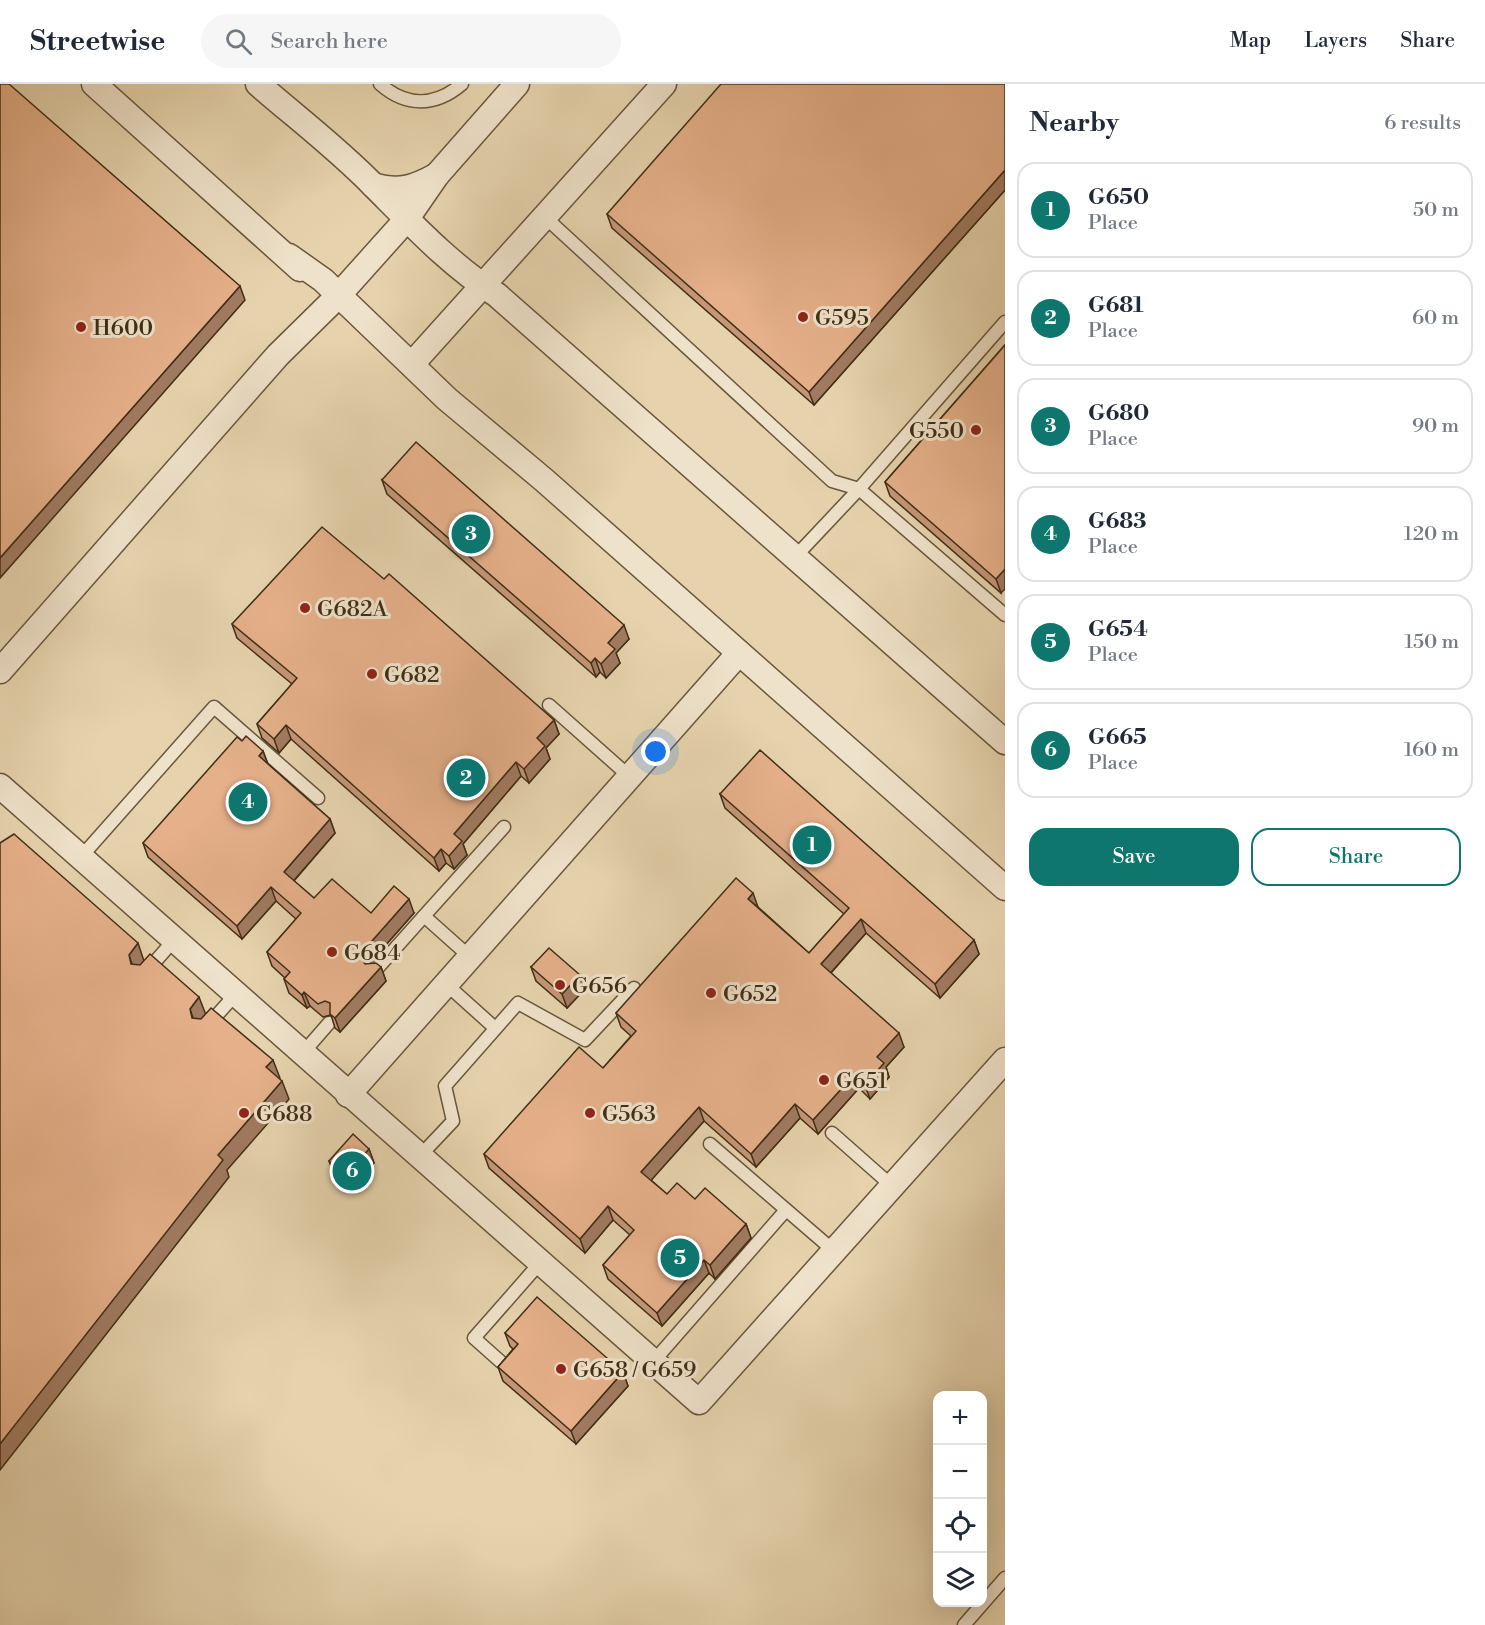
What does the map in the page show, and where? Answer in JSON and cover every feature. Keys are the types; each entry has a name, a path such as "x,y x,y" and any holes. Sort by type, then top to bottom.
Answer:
{"street":[{"path":"94,84 289,256 323,280 337,297 479,427 552,488 1005,888"},
{"path":"258,84 373,184 406,220 484,287 497,295 1005,742"},
{"path":"0,670 278,355 337,297 406,220 436,176 517,84"},
{"path":"412,364 484,287 664,84"},
{"path":"373,184 391,190 411,189 436,176"},
{"path":"348,1095 739,653"},
{"path":"0,786 539,1264 699,1402 1005,1060"}],"lane":[{"path":"380,84 393,96 422,102 446,95 462,84"},
{"path":"546,218 832,481 859,489 1005,615"},
{"path":"795,557 859,489 1005,322"},
{"path":"549,705 630,777"},
{"path":"81,857 214,707 318,798"},
{"path":"375,971 504,827"},
{"path":"424,916 470,957"},
{"path":"143,975 174,940"},
{"path":"446,984 495,1028"},
{"path":"419,1157 453,1121 445,1086 518,1003 585,1040 634,988"},
{"path":"204,1029 236,995"},
{"path":"302,1054 329,1023"},
{"path":"832,1133 892,1186"},
{"path":"710,1144 834,1251"},
{"path":"653,1362 786,1210"},
{"path":"501,1362 474,1338 539,1264"},
{"path":"964,1625 1005,1578"}],"building":[{"name":"H600","path":"0,84 9,84 240,286 0,558"},
{"name":"G595","path":"721,84 1005,84 1005,170 809,392 607,214"},
{"name":"G550","path":"1005,345 1005,569 996,579 885,482"},
{"path":"416,442 624,625 608,643 615,649 601,664 595,658 591,663 382,480"},
{"path":"322,527 384,579 389,574 554,720 537,738 545,746 524,769 516,762 454,834 462,841 449,856 441,849 434,858 286,725 274,739 257,724 297,678 232,624"},
{"path":"246,736 263,751 259,756 330,819 284,872 314,898 332,879 371,913 394,886 409,899 363,951 362,959 365,964 376,963 381,967 335,1018 330,1014 330,1003 325,1001 318,1004 304,992 302,995 284,979 290,972 267,952 301,913 271,887 237,926 143,843 237,737 242,741"},
{"path":"760,750 974,940 935,984 861,919 821,964 899,1033 877,1057 884,1063 865,1085 854,1075 813,1120 795,1104 751,1154 699,1107 641,1172 667,1194 677,1183 695,1199 705,1188 746,1224 710,1265 704,1260 657,1313 603,1265 634,1230 608,1206 580,1239 484,1154 579,1047 603,1068 636,1031 616,1013 736,878 753,893 748,899 809,953 849,908 720,794"},
{"path":"14,834 138,943 129,955 131,964 140,965 150,954 199,997 190,1009 192,1018 201,1019 211,1008 273,1060 266,1067 282,1081 218,1155 223,1160 0,1444 0,843"},
{"path":"549,948 580,975 562,994 531,967"},
{"path":"353,1134 369,1149 345,1176 329,1161"},
{"name":"G658 / G659","path":"537,1297 623,1372 571,1431 498,1367 518,1344 505,1333"}],"place":[{"name":"G595","path":"803,317"},
{"name":"H600","path":"81,327"},
{"name":"G550","path":"976,430"},
{"name":"G680","path":"471,534"},
{"name":"G682A","path":"305,608"},
{"name":"G682","path":"372,674"},
{"name":"G681","path":"466,778"},
{"name":"G683","path":"248,802"},
{"name":"G650","path":"812,845"},
{"name":"G684","path":"332,952"},
{"name":"G656","path":"560,985"},
{"name":"G652","path":"711,993"},
{"name":"G651","path":"824,1080"},
{"name":"G688","path":"244,1113"},
{"name":"G563","path":"590,1113"},
{"name":"G665","path":"352,1171"},
{"name":"G654","path":"680,1258"},
{"name":"G658 / G659","path":"561,1369"}]}
